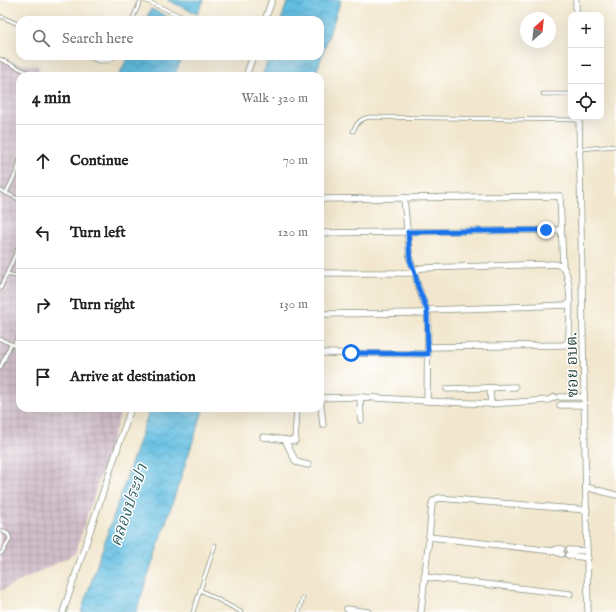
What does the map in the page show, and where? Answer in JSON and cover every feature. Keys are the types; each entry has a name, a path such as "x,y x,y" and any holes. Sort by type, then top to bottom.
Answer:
{"street":[{"path":"266,16 272,0"},
{"path":"576,0 576,12"},
{"path":"247,72 252,60"},
{"name":"ซอย อบต.","path":"579,120 588,612"},
{"path":"324,199 560,196 563,267"},
{"path":"404,198 410,260 427,311 427,401"},
{"path":"324,233 561,230"},
{"path":"324,273 415,273 418,269 422,268 555,264 563,267 567,272 569,284 569,336 568,342 564,345 324,352"},
{"path":"324,314 569,305"},
{"path":"447,389 516,387"},
{"path":"490,388 491,404"},
{"path":"324,398 360,397 491,404 548,400 557,397 584,398"},
{"path":"360,397 361,420"},
{"path":"548,400 557,404 584,405"},
{"path":"63,612 130,412"},
{"path":"263,437 295,441 297,412"},
{"path":"321,412 322,425"},
{"path":"285,440 296,462 308,465"},
{"path":"586,487 616,495"},
{"path":"420,612 433,501 438,498 587,510"},
{"path":"428,537 562,552"},
{"path":"587,551 569,552 588,558"},
{"path":"424,577 570,594"},
{"path":"348,609 368,612"}],"lane":[{"path":"134,16 142,0 180,16"},
{"path":"0,16 16,23"},
{"path":"0,59 25,72"},
{"path":"96,60 109,60"},
{"path":"543,94 568,94"},
{"path":"353,131 358,122 369,117 568,119"},
{"path":"579,149 616,146"},
{"path":"6,193 16,171"},
{"path":"0,190 16,198"},
{"path":"0,289 16,254"},
{"path":"8,274 16,277"},
{"path":"0,339 16,346"},
{"path":"0,368 16,339"},
{"path":"0,530 8,534 10,539 0,554"},
{"path":"193,612 215,545"},
{"path":"200,590 241,612"},
{"path":"299,612 303,598"}],"shaded area":[{"path":"0,61 39,66 39,72 16,72 16,412 121,412 75,554 0,591"}],"water":[{"path":"167,0 204,0 197,14"},
{"path":"288,0 341,0 324,50 324,16 282,16"},
{"path":"151,9 166,16 147,16"},
{"path":"126,60 181,60 176,72 121,72"},
{"path":"268,60 320,60 316,72 263,72"},
{"name":"คลองประปา","path":"149,412 203,412 136,612 81,612"}],"route":[{"path":"351,353 428,354 427,310 410,260 408,232 546,230"}]}
